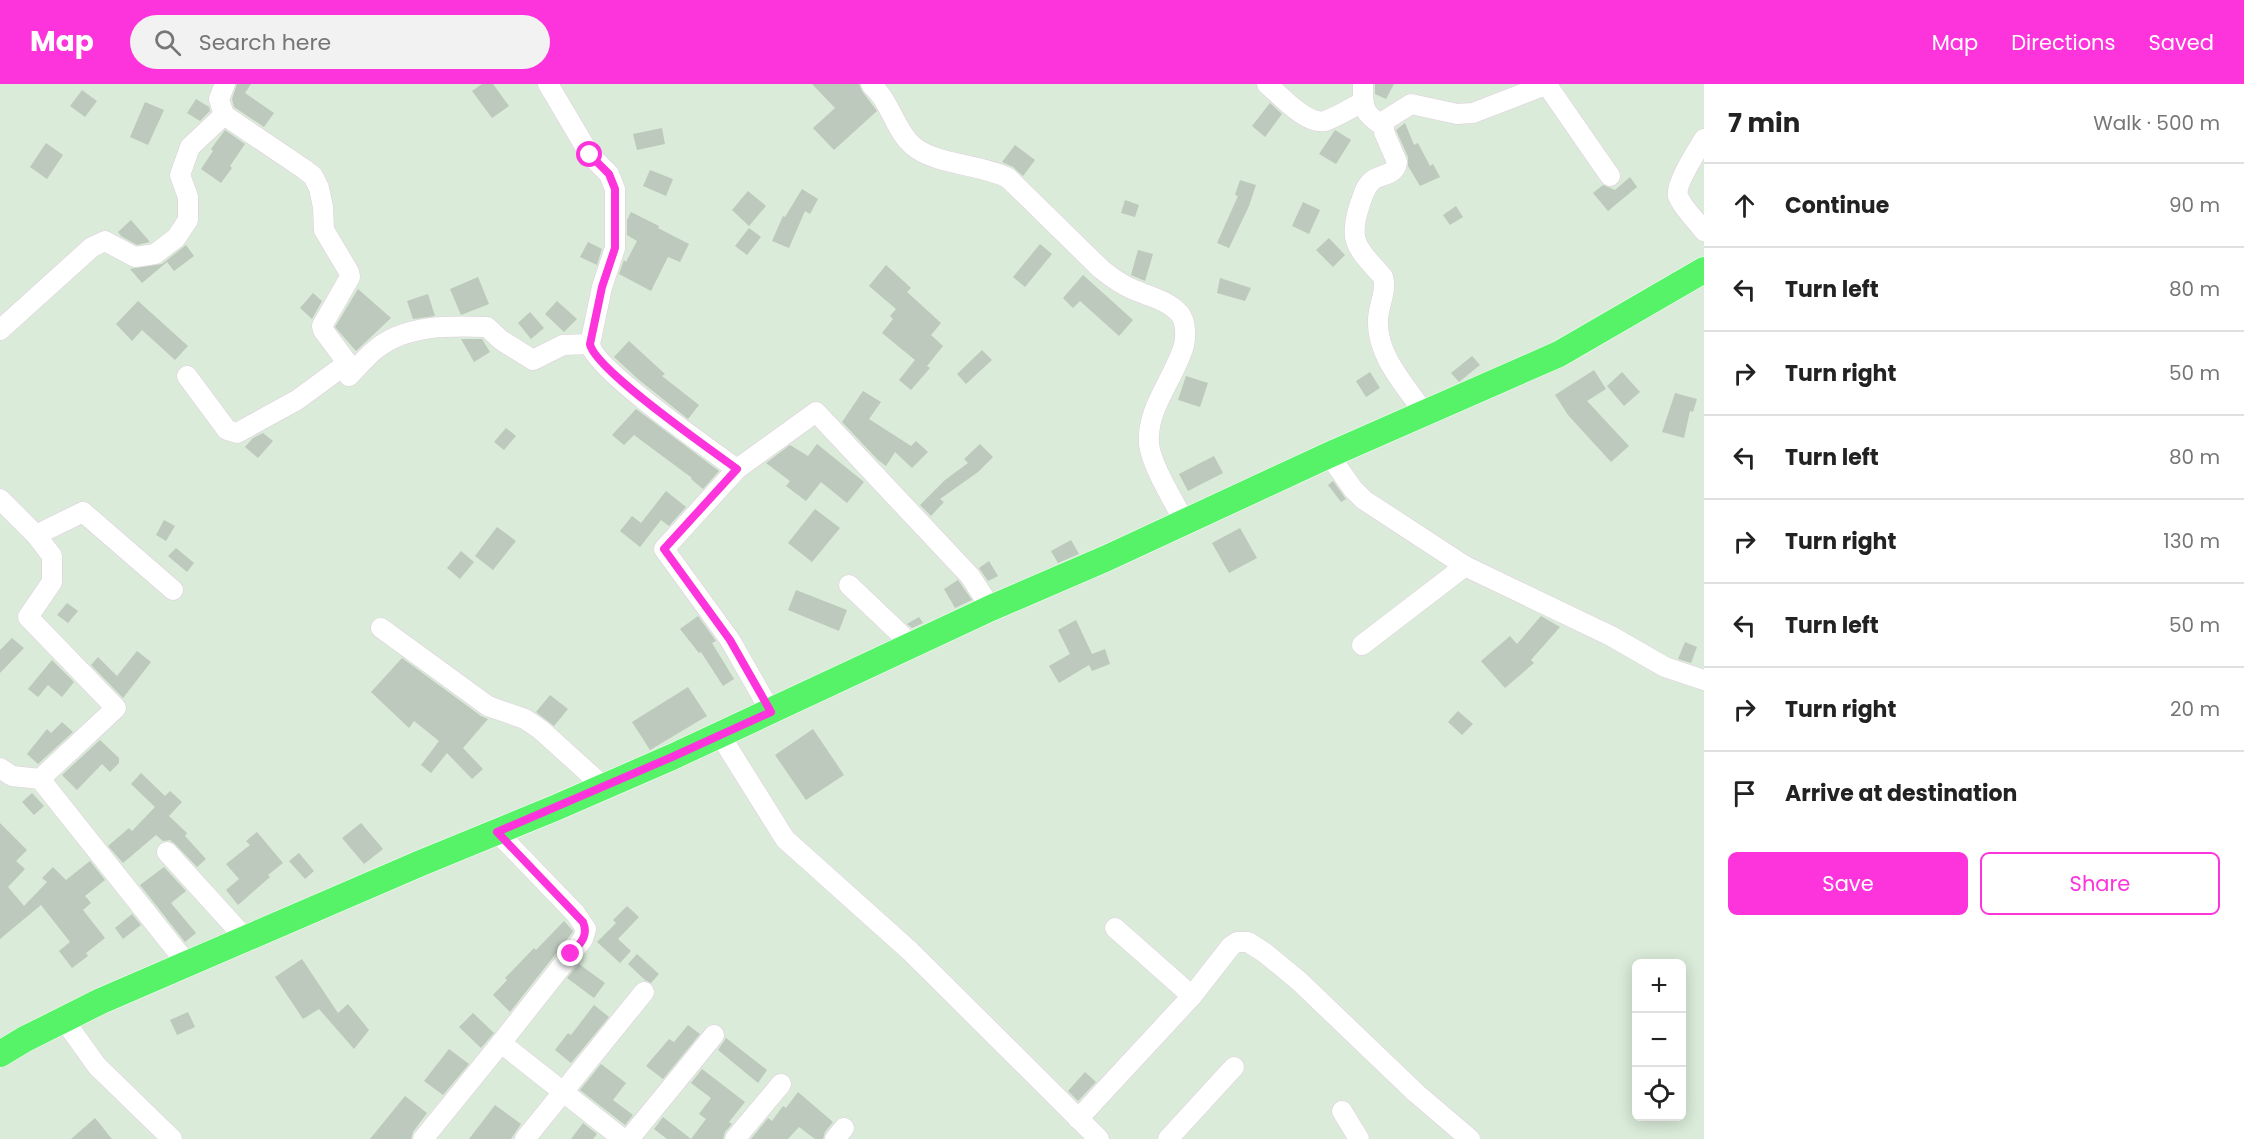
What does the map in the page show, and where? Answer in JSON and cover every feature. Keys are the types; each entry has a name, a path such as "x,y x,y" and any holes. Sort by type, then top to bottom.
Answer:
{"main road":[{"path":"0,1054 101,1001 421,862 604,787 771,712 991,608 1559,354 1704,270"}],"street":[{"path":"187,376 227,430 237,433 297,400 345,365 345,358 322,326 350,277 324,230 319,188 313,176 304,169 224,115 219,99 225,84"},
{"path":"871,84 884,99 911,144 935,157 996,172 1008,178 1101,269 1118,282 1173,307 1182,317 1185,328 1184,345 1161,394 1150,426 1149,444 1153,459 1185,523"},
{"path":"1267,84 1313,121 1324,121 1363,93"},
{"path":"1383,126 1384,121 1411,104 1457,114 1473,113 1548,84 1610,176"},
{"path":"552,86 590,155 609,174 615,189 615,248 602,287 590,344 591,351 614,374 686,432 737,469"},
{"path":"1363,93 1364,110 1369,117 1383,126 1397,167 1392,172 1372,181 1365,189 1354,221 1354,235 1357,247 1383,277 1378,318 1379,337 1384,354 1425,414"},
{"path":"0,330 92,247 105,241 135,258 154,254 176,238 189,220 188,197 180,175 190,147 224,115"},
{"path":"1704,139 1679,184 1677,193 1704,231"},
{"path":"342,368 349,376 377,348 407,332 449,326 488,327 501,340 533,360 563,345 590,344"},
{"path":"771,712 730,640 664,549 737,469 816,412 970,576 991,608"},
{"path":"1329,455 1353,489 1364,500 1465,566 1611,636 1665,667 1704,680"},
{"path":"0,499 36,535 51,556 52,582 28,617 116,708 40,779"},
{"path":"36,535 83,513 173,590"},
{"path":"1362,645 1465,566"},
{"path":"849,585 912,645"},
{"path":"381,628 488,706 525,719 541,730 604,787"},
{"path":"720,735 785,839 909,951 1099,1139"},
{"path":"0,768 12,776 40,779 188,965"},
{"path":"423,1139 583,939 586,928 576,914 497,832"},
{"path":"167,852 246,939"},
{"path":"1115,928 1192,996"},
{"path":"1078,1119 1192,996 1231,946 1237,942 1248,942 1299,981 1416,1093 1470,1139"},
{"path":"525,1139 644,992"},
{"path":"64,1020 97,1066 172,1139"},
{"path":"629,1139 714,1035"},
{"path":"501,1043 623,1139"},
{"path":"1168,1139 1234,1067"},
{"path":"735,1139 781,1084"},
{"path":"1342,1111 1359,1139"}],"building":[{"path":"237,84 251,84 245,93 274,113 264,127 234,107 232,99"},
{"path":"482,84 493,84 509,106 492,118 472,91"},
{"path":"812,84 859,84 877,111 834,150 813,128 835,108"},
{"path":"1375,84 1394,84 1386,99 1375,94"},
{"path":"82,90 97,101 85,117 70,106"},
{"path":"196,99 209,107 210,111 200,121 187,113"},
{"path":"145,102 164,110 148,145 130,137"},
{"path":"1270,103 1282,114 1265,137 1252,126"},
{"path":"1405,123 1414,145 1418,143 1430,166 1433,164 1440,177 1420,186 1408,166 1408,157 1396,130"},
{"path":"662,128 665,144 637,150 633,134"},
{"path":"225,130 245,144 221,183 201,169 213,151 211,149"},
{"path":"1335,130 1351,140 1336,164 1319,154"},
{"path":"46,143 63,155 47,179 30,167"},
{"path":"1015,145 1035,160 1023,176 1013,167 1002,162"},
{"path":"650,170 673,179 666,196 643,186"},
{"path":"1630,177 1637,187 1608,211 1593,193 1603,185 1615,190"},
{"path":"1240,180 1256,185 1249,206 1229,248 1217,243 1238,196 1235,195"},
{"path":"802,189 818,199 810,214 805,211 789,248 772,241 783,216 785,217"},
{"path":"748,191 766,206 749,226 732,210"},
{"path":"1125,200 1139,205 1135,217 1121,213"},
{"path":"1303,202 1320,210 1309,234 1292,226"},
{"path":"1456,206 1463,217 1450,225 1443,215"},
{"path":"631,212 689,244 680,262 668,257 651,291 619,274 624,260 626,262 637,241 627,235 627,220"},
{"path":"131,220 150,242 137,245 121,236 118,232"},
{"path":"749,228 761,237 747,255 735,246"},
{"path":"1329,238 1345,255 1333,267 1316,250"},
{"path":"588,242 602,249 597,265 580,257"},
{"path":"1040,244 1052,254 1025,287 1013,277"},
{"path":"186,245 194,256 174,271 167,262 142,283 130,269 162,264"},
{"path":"1138,250 1153,254 1145,281 1131,275"},
{"path":"886,265 911,288 907,292 941,323 931,335 943,346 927,366 930,368 911,390 899,380 915,360 882,333 893,319 890,316 896,309 869,286"},
{"path":"1083,275 1133,320 1119,336 1080,301 1073,308 1063,298"},
{"path":"478,277 489,304 461,315 450,289"},
{"path":"1220,278 1251,288 1245,301 1217,293"},
{"path":"358,289 391,318 356,351 335,327"},
{"path":"313,293 322,301 312,319 300,308"},
{"path":"428,294 435,316 413,319 407,301"},
{"path":"138,301 188,346 175,360 142,330 132,341 116,324"},
{"path":"557,301 577,319 564,332 545,314"},
{"path":"530,312 544,328 531,339 518,323"},
{"path":"461,339 482,339 490,352 474,362"},
{"path":"629,341 665,374 662,376 699,405 688,419 614,357"},
{"path":"982,350 992,360 966,384 957,374"},
{"path":"1472,356 1480,365 1459,382 1451,373"},
{"path":"1594,370 1606,389 1587,401 1629,446 1611,462 1568,415 1555,395"},
{"path":"1370,372 1380,388 1366,397 1356,381"},
{"path":"1622,372 1640,392 1624,406 1607,386"},
{"path":"1186,376 1208,383 1200,407 1178,400"},
{"path":"863,391 881,402 869,419 911,446 916,441 928,452 912,468 895,452 886,466 842,422"},
{"path":"1675,393 1697,399 1693,412 1690,411 1684,438 1662,432"},
{"path":"636,409 719,471 703,489 692,478 634,435 624,445 612,435"},
{"path":"506,428 516,436 504,450 494,442"},
{"path":"263,433 273,441 258,458 245,447 253,438"},
{"path":"817,444 864,482 847,503 821,482 806,501 786,486 790,481 766,463 790,445 808,456"},
{"path":"980,444 993,457 978,472 940,499 944,502 931,516 920,505 945,480 968,463 964,459"},
{"path":"1214,456 1223,473 1188,491 1179,474"},
{"path":"1333,481 1346,499 1341,502 1328,485"},
{"path":"666,491 686,507 669,526 661,520 640,547 620,531 632,516 641,523"},
{"path":"815,509 840,528 812,562 788,543"},
{"path":"164,520 175,526 166,541 156,535"},
{"path":"497,527 516,541 493,570 475,556"},
{"path":"1240,528 1257,558 1229,573 1212,543"},
{"path":"1071,540 1079,554 1058,563 1051,551"},
{"path":"176,548 194,563 187,572 168,556"},
{"path":"461,551 474,562 460,579 447,568"},
{"path":"989,561 998,576 988,581 979,568"},
{"path":"958,580 972,600 955,608 944,589"},
{"path":"796,590 847,610 839,631 788,610"},
{"path":"67,603 78,611 68,623 57,615"},
{"path":"698,616 716,641 712,643 734,679 723,686 701,652 699,653 680,629"},
{"path":"1541,616 1560,627 1531,660 1534,663 1505,688 1481,661 1510,636 1517,644"},
{"path":"919,617 923,623 912,628 907,624"},
{"path":"1076,620 1092,654 1105,649 1110,664 1092,671 1089,665 1059,683 1049,666 1070,654 1058,630"},
{"path":"12,638 24,648 0,673 0,650"},
{"path":"1685,642 1697,647 1691,663 1678,659"},
{"path":"137,651 151,662 123,698 91,665 98,657 117,676"},
{"path":"402,658 488,719 463,748 483,769 472,779 447,753 431,773 421,765 439,741 414,721 409,728 371,692"},
{"path":"52,660 74,682 62,697 48,685 38,697 28,689"},
{"path":"688,687 707,716 650,750 632,722"},
{"path":"550,695 568,709 554,726 536,712"},
{"path":"1458,711 1473,724 1462,735 1448,722"},
{"path":"62,722 73,732 38,764 27,754 47,729 51,733"},
{"path":"813,729 844,775 806,800 775,755"},
{"path":"100,740 119,758 119,763 110,772 102,764 77,790 62,775"},
{"path":"141,773 165,796 170,791 182,802 169,816 187,833 185,836 206,859 197,867 170,840 163,841 156,835 123,863 108,846 129,828 132,831 155,807 131,784"},
{"path":"32,793 44,806 34,815 22,802"},
{"path":"0,823 27,850 16,861 25,869 8,887 24,906 47,882 42,878 53,867 66,880 90,861 105,880 85,896 91,903 83,910 105,938 86,953 88,956 72,968 59,951 70,942 41,905 0,939"},
{"path":"361,823 383,849 364,864 342,838"},
{"path":"257,832 283,863 238,905 226,890 239,879 226,864 250,845 246,841"},
{"path":"299,853 314,871 305,879 289,861"},
{"path":"164,867 186,891 171,903 196,933 185,942 140,885"},
{"path":"627,906 639,917 618,939 631,951 620,963 597,942 616,923 613,920"},
{"path":"132,914 141,925 123,939 115,928"},
{"path":"564,921 573,931 572,933 510,1012 493,995 507,980 505,978"},
{"path":"637,954 659,974 651,983 628,964"},
{"path":"302,959 338,1013 348,1004 369,1030 354,1049 319,1009 303,1019 275,977"},
{"path":"579,964 605,983 594,998 567,978"},
{"path":"594,1005 609,1017 571,1063 555,1050 568,1033 571,1035"},
{"path":"188,1012 195,1027 177,1035 170,1020"},
{"path":"473,1013 494,1033 481,1048 459,1027"},
{"path":"688,1025 700,1034 663,1079 646,1066 669,1039 674,1042"},
{"path":"726,1038 767,1070 758,1083 718,1050"},
{"path":"449,1049 469,1064 443,1095 424,1081"},
{"path":"601,1064 626,1083 613,1100 633,1115 625,1125 580,1090"},
{"path":"702,1069 745,1102 729,1122 732,1124 725,1132 723,1139 691,1139 706,1119 699,1114 711,1098 691,1083"},
{"path":"1085,1072 1096,1082 1078,1101 1068,1091"},
{"path":"798,1092 833,1122 825,1132 823,1139 815,1139 799,1127 788,1139 751,1139 768,1118 772,1121 783,1106 786,1108"},
{"path":"405,1096 427,1113 413,1132 411,1139 370,1139"},
{"path":"495,1105 521,1124 511,1139 469,1139"},
{"path":"663,1117 691,1139 667,1139 654,1129"},
{"path":"95,1118 112,1139 71,1139"},
{"path":"583,1123 597,1134 593,1139 571,1139"}],"route":[{"path":"571,954 585,935 586,928 583,922 497,832 771,712 730,640 664,549 737,469 686,432 614,374 591,351 590,344 602,287 615,248 615,189 609,174 590,155"}]}
